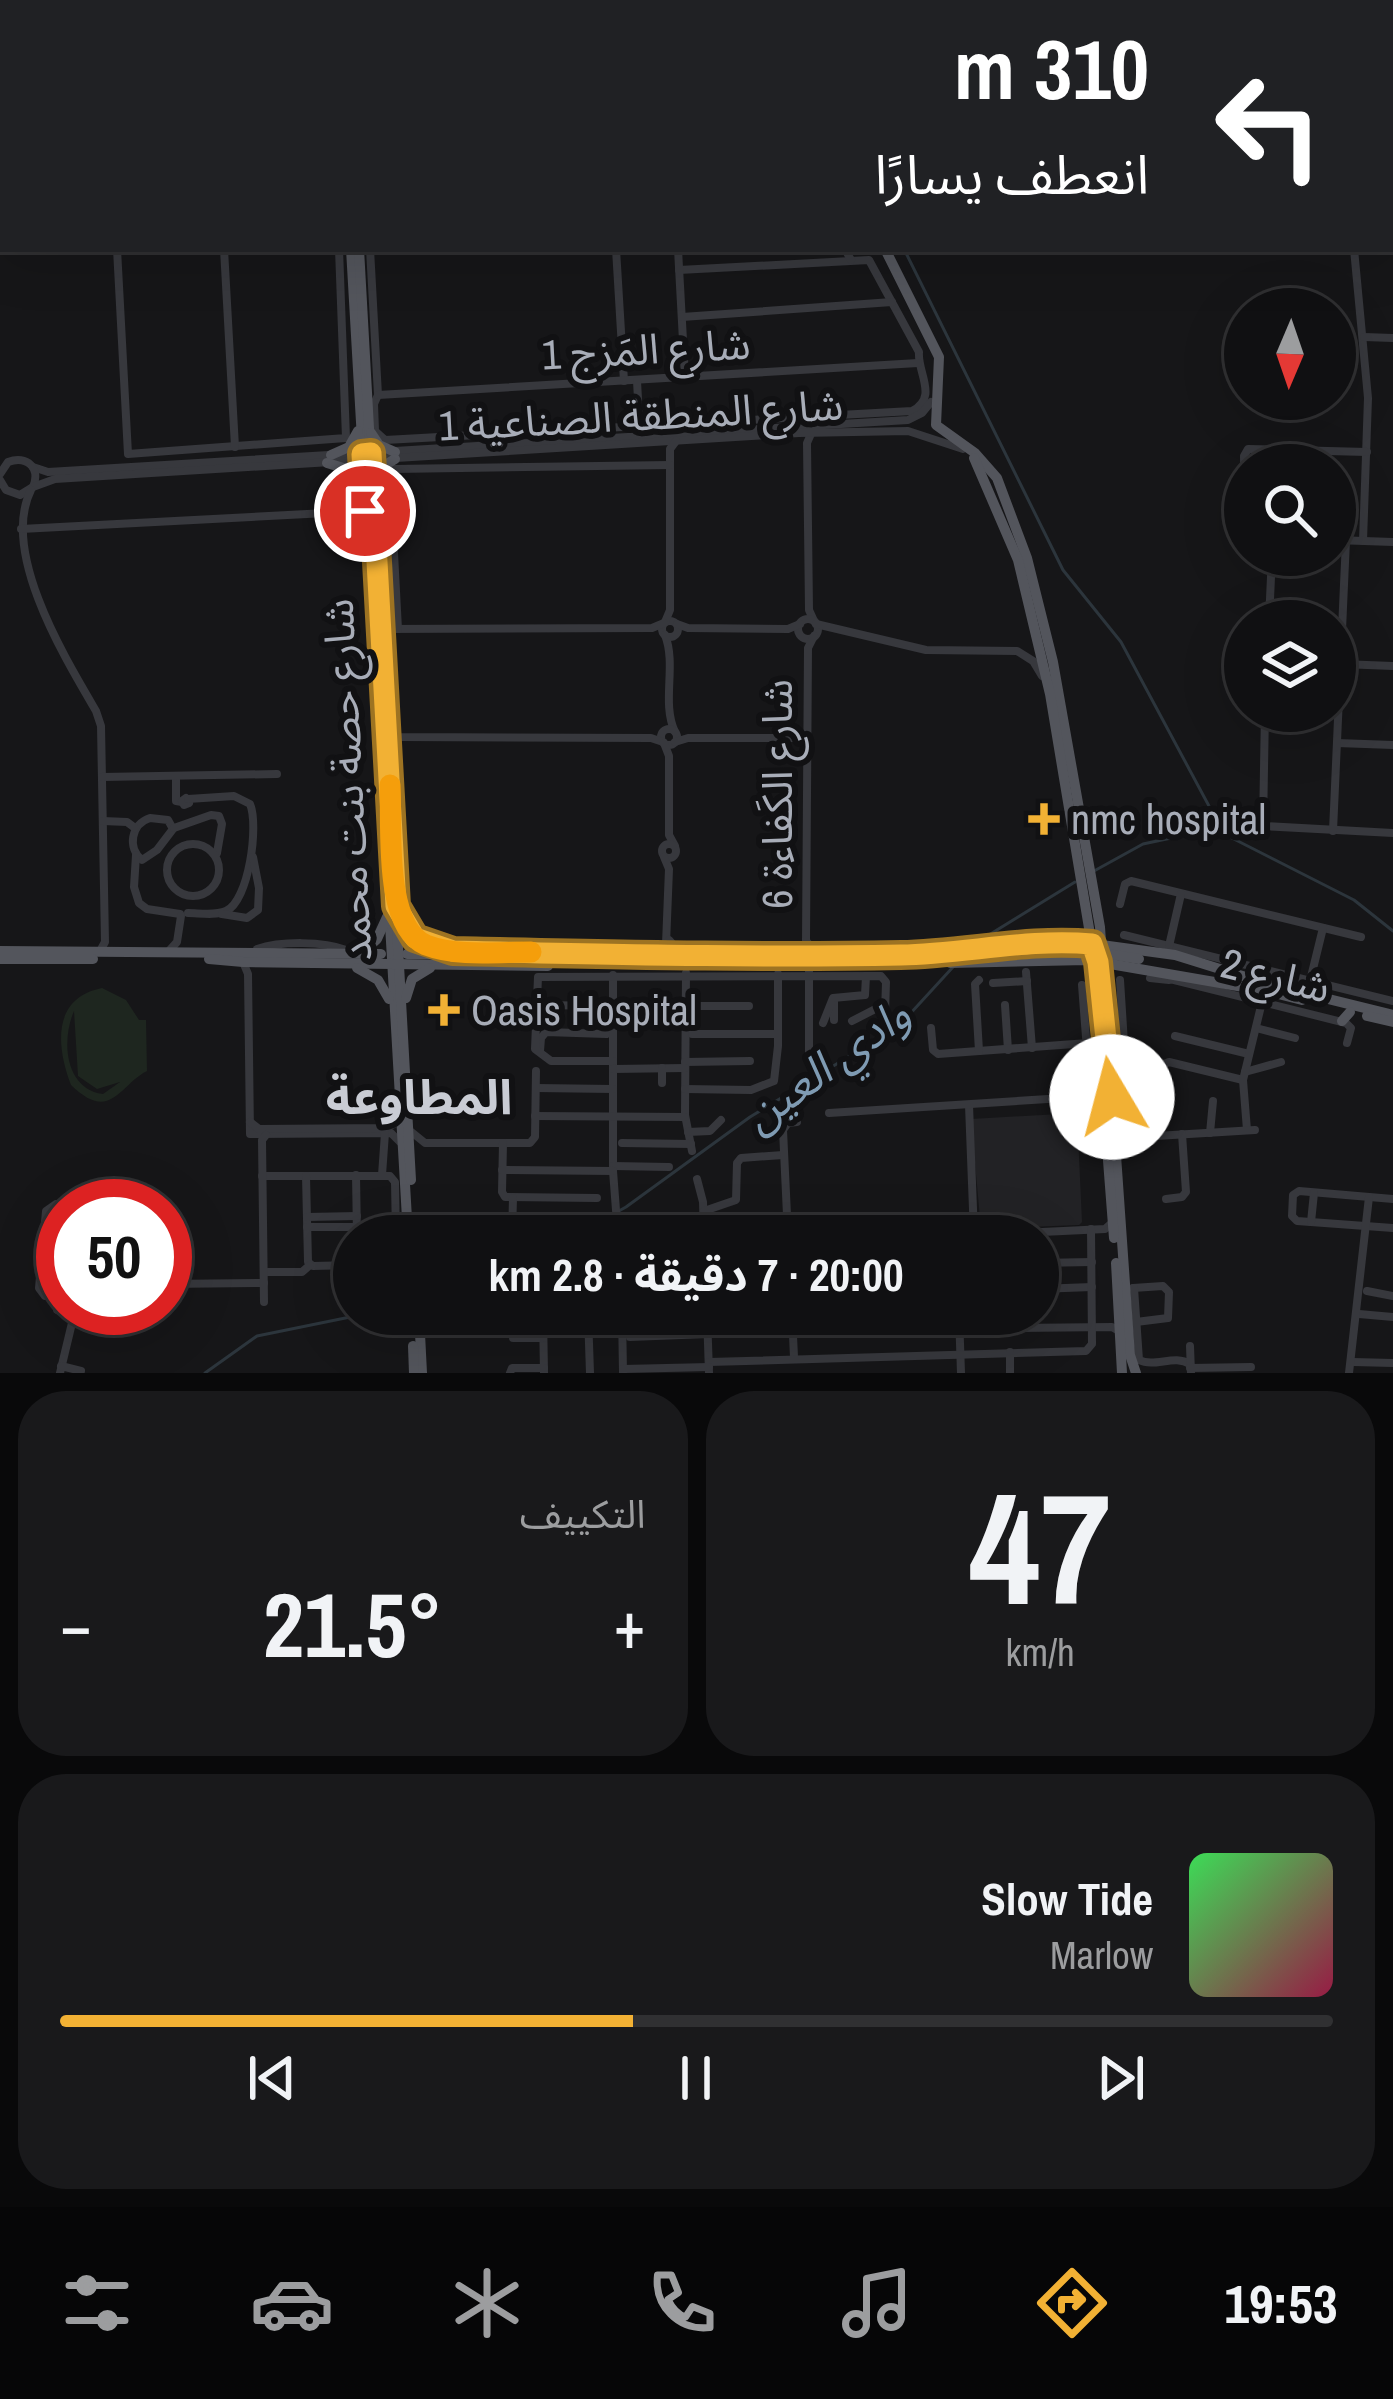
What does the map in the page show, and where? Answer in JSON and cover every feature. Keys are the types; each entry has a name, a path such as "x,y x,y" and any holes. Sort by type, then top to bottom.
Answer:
{"main road":[{"path":"884,252 934,357 933,429 963,449 982,471 1016,540 1081,857"},
{"path":"885,252 939,357 936,424 994,473 1050,646 1098,953 1130,1288 1130,1360 1136,1373"},
{"name":"شارع حصة بنت محمد","path":"362,254 361,372 391,737 392,910"},
{"name":"شارع حصة بنت محمد","path":"361,372 368,314 362,254"},
{"path":"329,459 352,445 365,427 381,447 395,455 372,484"},
{"name":"شارع حصة بنت محمد","path":"367,457 364,496 410,1215"},
{"path":"329,459 353,472 364,496"},
{"path":"1087,895 1106,938 1187,958 1346,1016 1387,1009"},
{"path":"1003,955 1038,943 1081,938 1087,895"},
{"path":"365,950 377,939 392,910 415,938 453,951"},
{"path":"1100,927 1096,1040 1109,1060"},
{"path":"1033,960 1098,953 1124,941"},
{"path":"1038,943 1260,986"},
{"path":"748,955 800,946"},
{"path":"0,955 106,948 394,957"},
{"path":"232,953 365,950 440,965 538,966 618,953 935,958"},
{"path":"306,963 453,951 683,970 697,962 1098,953 1132,965 1387,1009"},
{"path":"1096,1040 1098,953"},
{"path":"0,955 574,958"},
{"path":"1003,955 1078,962 1088,968 1100,1096 1118,1137 1111,1229 1122,1373"},
{"name":"شارع حصة بنت محمد","path":"394,957 410,1084 406,1149"},
{"path":"209,959 356,968 372,975 386,991 394,1021"},
{"path":"404,1031 410,982 420,972 440,965"},
{"path":"1132,965 1151,976"},
{"path":"1089,1147 1118,1137"},
{"path":"417,1335 421,1371"}],"street":[{"path":"117,252 128,454 346,438 361,372 340,252"},
{"path":"224,252 235,447"},
{"path":"616,252 624,381"},
{"path":"678,252 685,377"},
{"path":"845,252 846,260"},
{"path":"1354,252 1364,337 1364,541"},
{"path":"361,372 378,395 374,409 381,439 590,436 638,422 682,432 852,420 918,409 927,385 918,350 872,263 846,260 679,270"},
{"path":"682,316 892,302"},
{"path":"1364,337 1393,338"},
{"name":"شارع المَزج 1","path":"378,395 918,364"},
{"path":"637,380 638,422"},
{"name":"شارع المنطقة الصناعية 1","path":"32,489 61,479 171,472 212,463 467,448 511,450 590,436 759,432 852,420 912,419 931,403"},
{"name":"شارع المنطقة الصناعية 1","path":"395,455 662,442 682,432 799,433 809,438 908,431 963,449"},
{"path":"682,432 670,452 669,934 674,951 713,955"},
{"path":"467,436 467,448"},
{"name":"شارع الكَفاءة 6","path":"809,438 809,610 815,622"},
{"path":"662,442 670,452"},
{"path":"204,449 212,463"},
{"path":"204,449 195,467 205,478"},
{"path":"1356,452 1367,452"},
{"path":"20,515 32,489 34,467 16,459 5,464 0,477 20,515 35,607 98,716 106,948"},
{"name":"شارع المنطقة الصناعية 1","path":"34,467 48,472 303,464 329,459"},
{"path":"293,473 303,464"},
{"path":"398,629 391,477 396,468 670,465"},
{"path":"163,481 171,472"},
{"path":"61,479 70,486"},
{"path":"9,493 20,495 32,489"},
{"path":"21,530 365,511"},
{"path":"1356,541 1393,542"},
{"name":"شارع الكَفاءة 6","path":"809,610 801,623 808,648 800,946 811,962"},
{"path":"381,629 788,629 815,622 828,629 863,632 926,650 1008,650 1029,638 1032,610"},
{"path":"815,622 815,636"},
{"path":"788,629 815,636 828,629"},
{"name":"شارع الكَفاءة 6","path":"808,648 815,636"},
{"path":"1008,650 1034,661 1050,694"},
{"path":"1356,665 1393,666"},
{"path":"1264,732 1262,825 1393,833"},
{"path":"1334,831 1337,732"},
{"path":"391,737 801,739"},
{"path":"1337,743 1393,745"},
{"path":"102,777 277,774"},
{"path":"176,776 175,798 222,820 213,845 215,880 198,896 184,897 170,885 170,860 184,846 213,845"},
{"path":"234,912 251,866 255,816 248,802 231,796 192,809 170,824 136,870 134,892 140,905 184,914 234,912 247,918 256,913 259,885 251,866"},
{"path":"141,858 133,839 136,827 147,819 170,824"},
{"path":"103,821 136,827"},
{"path":"1120,904 1129,881 1361,937"},
{"path":"244,883 259,885"},
{"path":"1169,946 1181,894"},
{"path":"184,897 180,943 187,952"},
{"path":"1310,981 1323,928"},
{"path":"168,952 182,932"},
{"path":"669,934 676,948 800,946"},
{"path":"618,953 662,951 669,934"},
{"path":"1124,941 1169,946 1310,981 1387,1009"},
{"path":"750,1061 662,1068 553,1061 534,1047 539,976 683,970 778,974 811,962 869,956"},
{"path":"244,962 262,1176 264,1302"},
{"path":"811,962 842,976 884,978 885,1009 852,1021"},
{"path":"808,1056 811,962"},
{"path":"622,1144 691,1148 685,1117 683,970"},
{"path":"685,1089 751,1090 775,1079 778,974"},
{"path":"613,975 616,1215"},
{"path":"829,1022 824,1014 838,996 842,976"},
{"path":"838,996 866,995 866,976"},
{"name":"شارع 2","path":"1151,976 1346,1016 1351,1027 1348,1043"},
{"path":"993,983 1027,977 1032,1048"},
{"path":"979,980 975,984 979,1052"},
{"path":"1120,980 1118,1137 1251,1130 1244,1076 1262,1002"},
{"path":"1082,985 1096,1040 1089,1076"},
{"path":"536,1005 686,1011 749,1006"},
{"path":"1005,1005 1008,1049"},
{"path":"931,1028 936,1054 1096,1040"},
{"path":"1256,1028 1295,1038"},
{"path":"540,1051 546,1032 606,1034"},
{"path":"692,1034 778,1034"},
{"path":"1175,1036 1249,1054"},
{"path":"1162,1078 1164,1064 1169,1062 1244,1076 1281,1062"},
{"path":"662,1068 662,1083"},
{"path":"365,1131 394,1135 406,1149 425,1143 533,1140 536,1071"},
{"path":"536,1088 614,1089"},
{"path":"829,1114 1100,1096"},
{"path":"1210,1133 1213,1101"},
{"path":"969,1106 973,1215"},
{"path":"256,1131 365,1131 390,1126 400,1113"},
{"path":"535,1116 685,1117"},
{"path":"688,1132 710,1131 721,1120"},
{"path":"787,1215 783,1128 797,1122"},
{"path":"409,1128 425,1143"},
{"path":"1166,1199 1186,1192 1182,1134"},
{"path":"382,1136 382,1175"},
{"path":"503,1143 502,1192 513,1198 597,1198"},
{"path":"704,1211 736,1200 739,1159 783,1155"},
{"path":"502,1170 669,1167"},
{"path":"356,1175 357,1215"},
{"path":"262,1176 382,1175 394,1180 395,1215"},
{"path":"307,1176 310,1265"},
{"path":"697,1179 704,1215"},
{"path":"1393,1198 1314,1192 1297,1192 1293,1197 1293,1220 1393,1228"},
{"path":"1311,1222 1314,1192"},
{"path":"1369,1197 1353,1369 1393,1364"},
{"path":"513,1198 513,1215"},
{"path":"307,1222 333,1224"},
{"path":"622,1335 623,1371 794,1358 1086,1351 1092,1327 1091,1229"},
{"path":"1059,1231 1111,1229"},
{"path":"1059,1263 1092,1262"},
{"path":"264,1271 333,1267"},
{"path":"192,1284 264,1283"},
{"path":"1136,1322 1167,1319 1169,1292 1163,1286 1130,1288 1142,1362 1181,1360 1190,1368 1251,1367"},
{"path":"1059,1288 1092,1287"},
{"path":"1367,1291 1393,1296"},
{"path":"1358,1314 1393,1317"},
{"path":"1059,1328 1118,1326"},
{"path":"69,1335 60,1370 81,1372"},
{"path":"510,1373 512,1368 544,1370 543,1338 513,1335"},
{"path":"589,1335 590,1373"},
{"path":"630,1337 682,1335"},
{"path":"708,1335 709,1367"},
{"path":"793,1335 794,1358"},
{"path":"959,1335 961,1373"},
{"path":"1190,1346 1190,1368"},
{"path":"1010,1352 1010,1373"}],"shaded area":[{"path":"102,988 126,1000 139,1020 146,1020 147,1071 106,1101 85,1096 71,1085 62,1055 66,1013 86,993","holes":["74,1011 78,1076 97,1089 120,1082 103,1094 90,1090 74,1073 67,1049"]},
{"path":"1077,1113 1082,1222 1059,1226 1059,1215 980,1215 971,1119"}],"waterway":[{"path":"905,252 1063,570 1121,642 1224,834"},
{"name":"وادي العين","path":"1094,871 1143,844 1190,834 1224,834 1354,900 1393,931"},
{"name":"وادي العين","path":"971,946 1075,882"},
{"name":"وادي العين","path":"612,1215 750,1117 874,1041 909,1015 953,967"},
{"name":"وادي العين","path":"205,1373 257,1336 333,1321"}],"slow traffic":[{"path":"390,785 396,906 412,935 427,945 453,951 531,952"}],"place":[{"name":"nmc hospital","path":"1044,819"},
{"name":"Oasis Hospital","path":"444,1010"}],"district":[{"name":"المطاوعة","path":"419,1096"}],"route":[{"path":"365,511 362,454 371,453 396,906 415,938 453,951 772,956 935,955 1038,943 1092,944 1098,962 1112,1097"}]}
